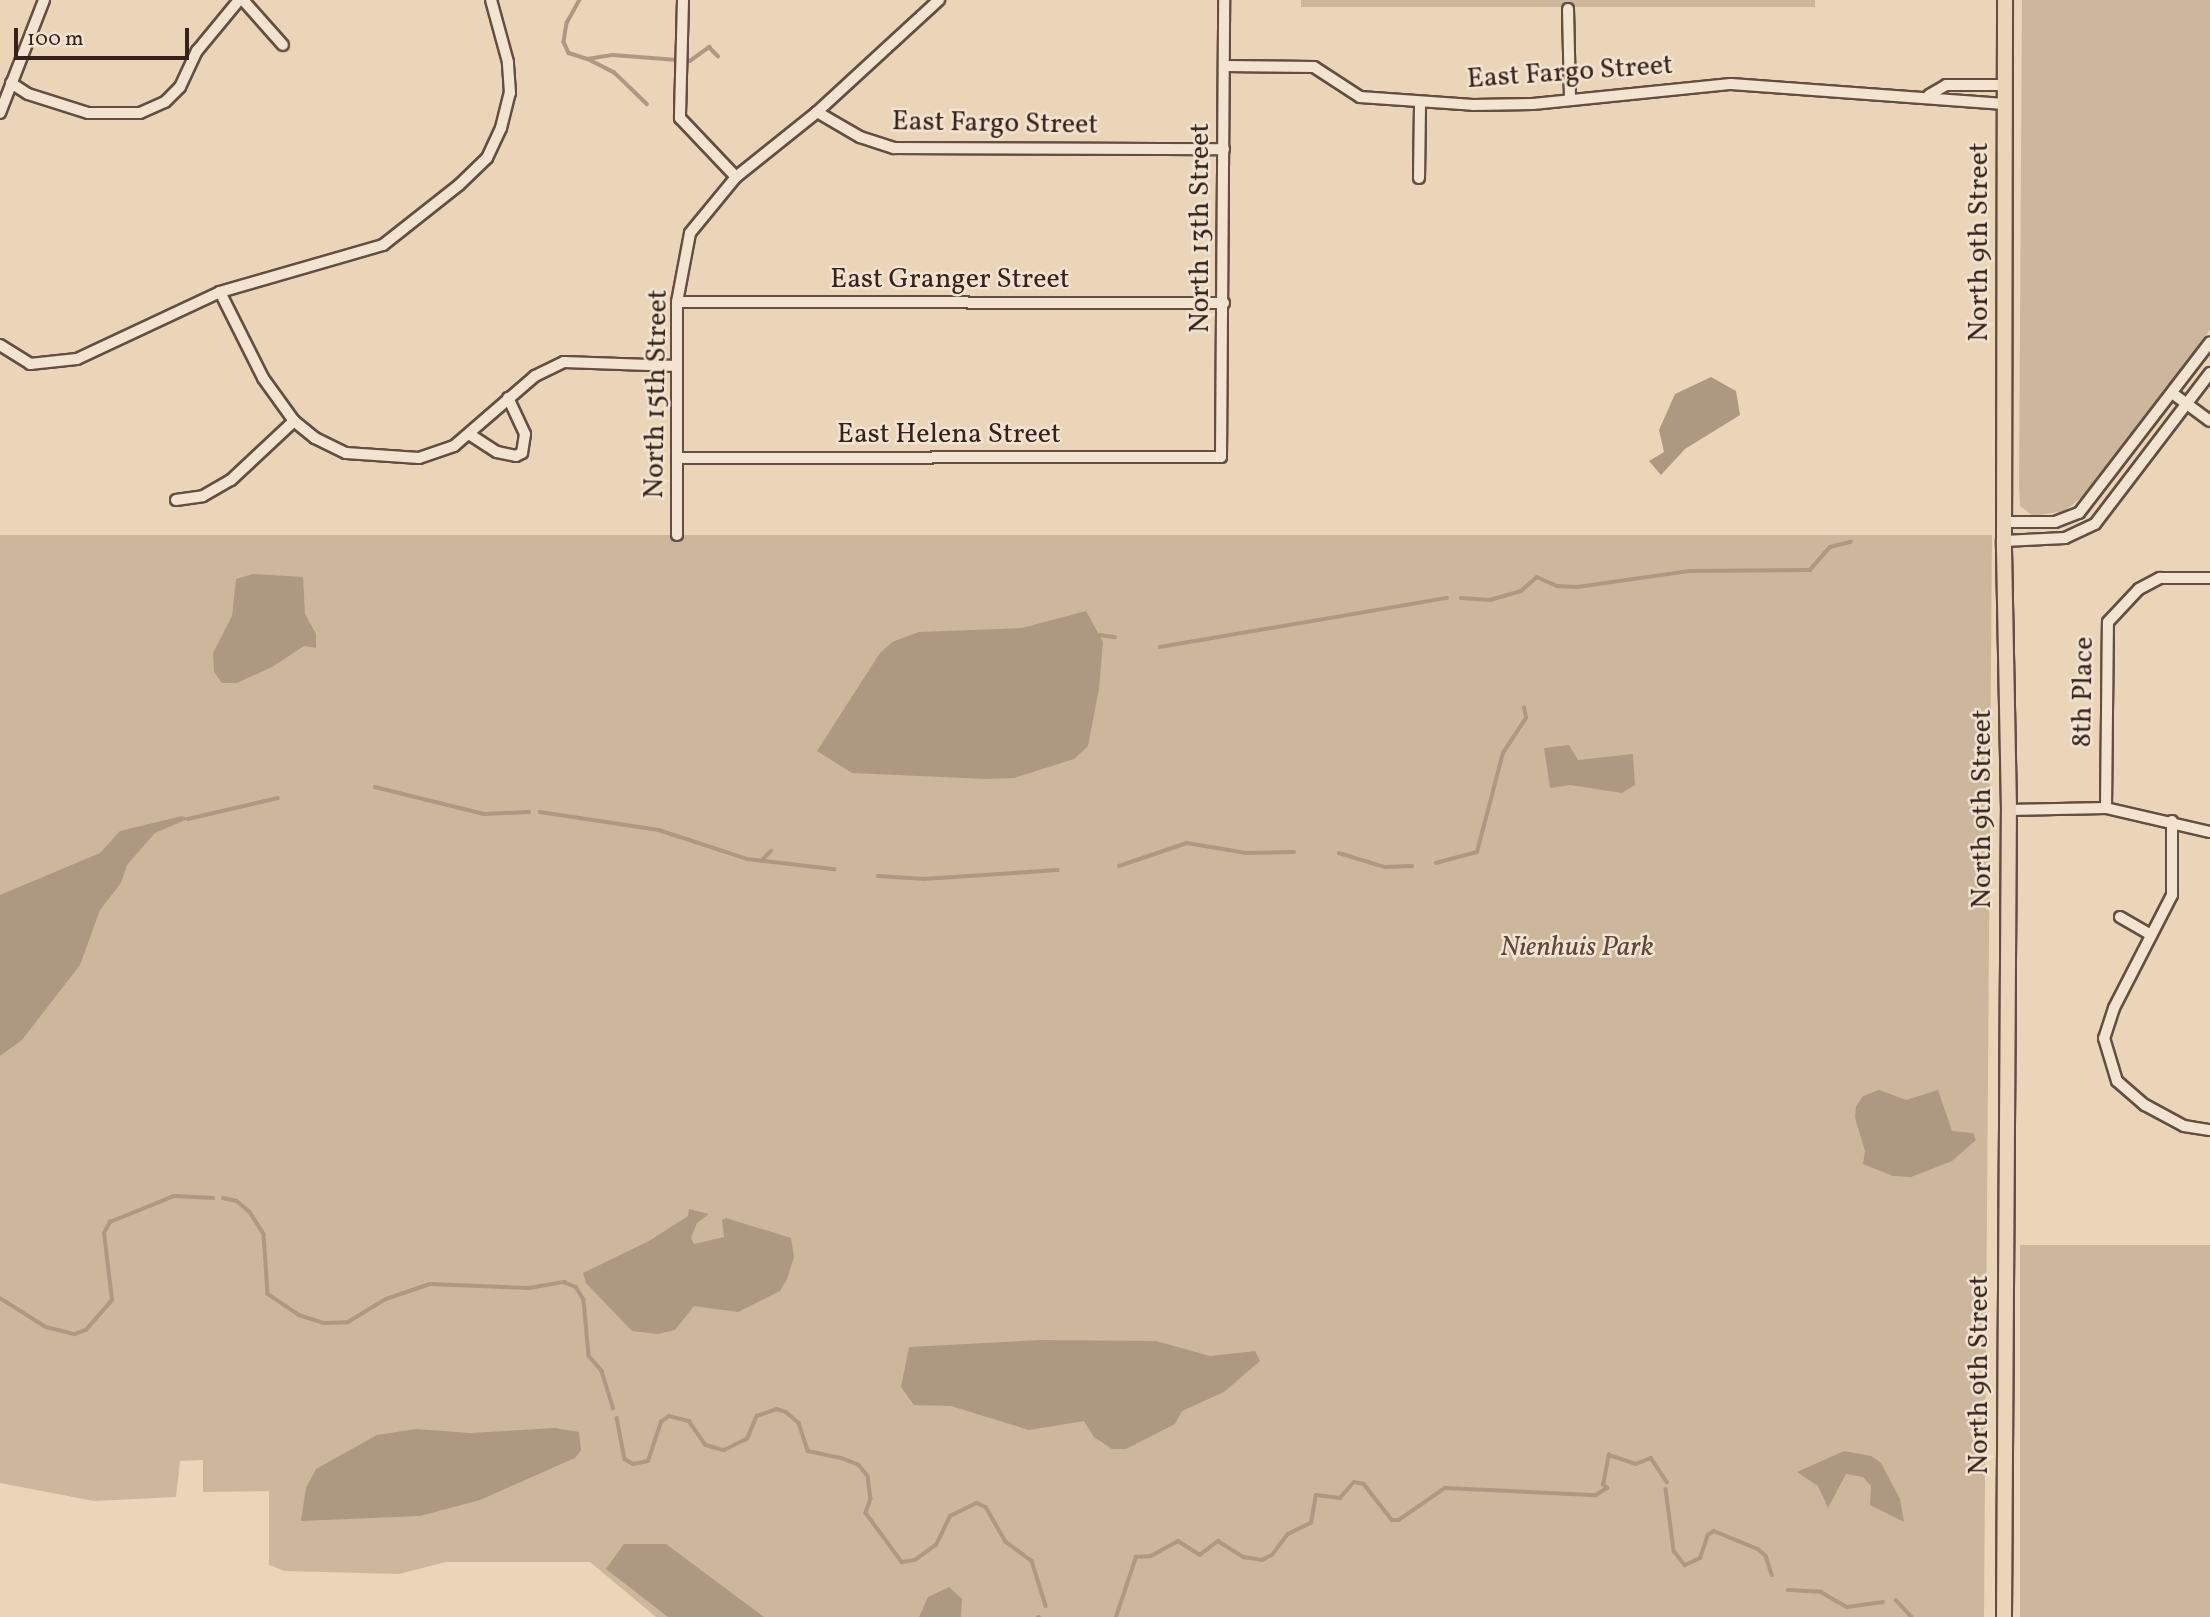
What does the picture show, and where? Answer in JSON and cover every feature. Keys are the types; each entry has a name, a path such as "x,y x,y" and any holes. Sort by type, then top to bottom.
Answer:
{"main road":[{"name":"North 9th Street","path":"2004,1617 2009,810 2004,541 2005,0"}],"street":[{"path":"0,113 44,0"},
{"path":"11,83 28,94 88,113 140,113 165,102 180,87 197,51 241,0 283,45"},
{"path":"0,363 4,349 30,364 77,359 219,292 383,245 487,158 510,93 508,62 491,0"},
{"path":"683,0 680,118 736,177"},
{"name":"North 15th Street","path":"677,535 677,303 690,233 736,177 817,112 939,0"},
{"name":"North 13th Street","path":"1221,457 1224,0"},
{"path":"1568,9 1570,100"},
{"name":"East Fargo Street","path":"1224,66 1314,67 1360,96 1420,102 1504,106 1731,84 1854,94 1929,95 1952,103 2004,104"},
{"name":"East Fargo Street","path":"1929,95 1946,85 2005,85"},
{"path":"1419,178 1420,102"},
{"name":"East Fargo Street","path":"817,112 860,137 894,148 1224,149"},
{"path":"219,292 263,378 294,421 315,438 346,453 383,458 419,458 469,434 535,376 564,362 677,366"},
{"name":"East Granger Street","path":"677,303 1223,303"},
{"path":"2004,522 2055,522 2079,513 2210,342"},
{"path":"2004,541 2065,538 2095,524 2210,373"},
{"path":"2172,393 2210,421"},
{"path":"469,434 497,452 516,456 522,453 525,434 508,398"},
{"path":"176,500 204,495 231,480 294,421"},
{"name":"East Helena Street","path":"677,457 1221,457"},
{"name":"8th Place","path":"2106,808 2108,622 2139,589 2160,578 2210,578"},
{"path":"2009,810 2106,808 2210,831"},
{"path":"2172,821 2172,895 2114,1008 2104,1038 2117,1080 2145,1105 2184,1126 2210,1130"},
{"path":"2120,917 2151,935"}],"green space":[{"path":"1301,0 1815,0 1815,7 1301,7"},
{"path":"2022,0 2210,0 2210,330 2089,491 2065,511 2033,516 2020,506 2019,486"},
{"name":"Nienhuis Park","path":"0,535 1992,535 1984,1617 656,1617 590,1562 446,1562 399,1574 285,1571 269,1565 269,1491 203,1492 203,1460 180,1461 176,1497 94,1501 0,1483"},
{"path":"2020,1245 2210,1245 2210,1617 2020,1617"}],"shaded area":[{"path":"1711,377 1736,391 1740,415 1685,449 1661,475 1649,461 1664,452 1659,430 1675,394"},
{"path":"253,574 303,577 305,614 316,634 316,648 304,646 272,667 237,683 222,683 214,672 213,653 232,616 236,579"},
{"path":"1086,611 1103,642 1099,689 1088,746 1074,759 1014,778 986,779 852,773 817,751 880,653 892,642 919,632 1022,628"},
{"path":"1569,745 1578,760 1633,754 1635,785 1622,793 1570,785 1550,788 1544,748"},
{"path":"182,816 188,819 155,833 127,865 121,883 100,910 80,965 22,1040 0,1056 0,895 100,853 120,831"},
{"path":"1879,1090 1906,1100 1938,1090 1952,1131 1973,1133 1976,1140 1952,1161 1911,1177 1893,1176 1863,1164 1865,1151 1855,1118 1856,1106 1863,1096"},
{"path":"689,1209 709,1214 697,1223 691,1238 694,1244 724,1237 722,1220 726,1218 791,1238 794,1257 787,1279 780,1291 738,1312 694,1306 675,1330 658,1334 632,1331 586,1283 583,1273 649,1241 688,1216"},
{"path":"1040,1340 1156,1341 1210,1356 1255,1351 1260,1361 1224,1392 1182,1411 1175,1424 1126,1449 1112,1449 1094,1437 1084,1421 1029,1430 951,1406 914,1405 901,1387 909,1347"},
{"path":"555,1428 579,1432 581,1450 575,1458 480,1500 420,1516 301,1521 306,1488 316,1469 377,1435 416,1429 470,1433"},
{"path":"1844,1451 1871,1456 1881,1463 1900,1499 1904,1522 1870,1505 1871,1486 1863,1477 1846,1474 1828,1508 1818,1486 1797,1472"},
{"path":"624,1544 666,1544 764,1617 668,1617 606,1569"},
{"path":"949,1587 962,1599 961,1617 919,1617 928,1597"}],"waterway":[{"path":"580,0 567,23 564,42 569,53 587,59 613,55 690,61 709,47 718,56"},
{"path":"588,59 614,72 647,104"},
{"path":"1461,598 1490,600 1521,591 1537,577 1557,586 1577,587 1690,571 1810,570 1830,547 1850,542"},
{"path":"1160,647 1447,598"},
{"path":"1100,635 1115,637"},
{"path":"1436,863 1477,852 1503,753 1526,718 1524,708"},
{"path":"375,787 484,814 529,812"},
{"path":"188,819 278,798"},
{"path":"540,812 659,830 747,859 834,869"},
{"path":"1119,866 1187,843 1246,853 1294,852"},
{"path":"763,859 771,851"},
{"path":"1339,853 1385,867 1412,866"},
{"path":"878,876 924,879 1058,870"},
{"path":"0,1298 46,1327 75,1334 86,1330 112,1300 104,1233 110,1222 174,1196 213,1198"},
{"path":"223,1198 237,1201 250,1212 264,1234 268,1294 299,1315 324,1323 348,1322 386,1299 430,1284 529,1288 564,1282 576,1287 584,1300 589,1356 602,1371 613,1408"},
{"path":"617,1418 625,1459 633,1464 648,1461 661,1422 669,1416 689,1421 706,1445 724,1450 747,1439 757,1416 777,1409 786,1412 799,1423 808,1451 859,1465 868,1476 871,1499 866,1513 902,1562 915,1560 936,1545 950,1516 977,1503 986,1507 1006,1542 1032,1561 1046,1606"},
{"path":"1116,1617 1136,1557 1151,1556 1178,1541 1200,1555 1218,1541 1244,1557 1262,1560 1272,1555 1288,1534 1311,1523 1316,1495 1340,1498 1354,1482 1364,1484 1392,1520 1399,1520 1445,1488 1596,1495 1607,1488 1603,1485 1609,1455 1636,1464 1651,1458 1667,1482"},
{"path":"1666,1489 1674,1551 1685,1565 1700,1558 1708,1535 1714,1531 1758,1549 1766,1556 1772,1575"},
{"path":"1788,1590 1821,1592 1847,1607 1883,1602"},
{"path":"1896,1600 1912,1617"}]}
